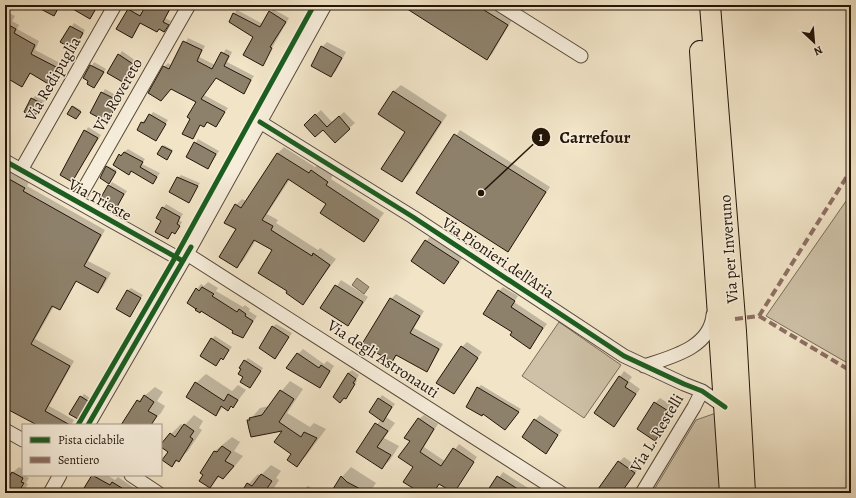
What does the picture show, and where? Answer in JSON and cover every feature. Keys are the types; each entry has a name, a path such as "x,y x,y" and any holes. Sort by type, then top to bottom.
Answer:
{"main road":[{"name":"Via per Inveruno","path":"697,5 730,493"},
{"name":"Via per Inveruno","path":"710,5 736,331 745,493"}],"street":[{"name":"Via Redipuglia","path":"21,170 115,5"},
{"name":"Via Rovereto","path":"77,201 189,5"},
{"path":"89,424 187,254 325,5"},
{"path":"500,5 581,56"},
{"path":"644,366 680,353 700,341 710,331 713,317 702,143 705,120"},
{"name":"Via Pionieri dell'Aria","path":"260,122 413,217 624,356 702,391 725,407"},
{"name":"Via Trieste","path":"5,161 77,201 187,254"},
{"name":"Via degli Astronauti","path":"187,254 561,493"},
{"name":"Via L. Restelli","path":"642,493 694,407 702,391"},
{"path":"5,430 22,439"},
{"path":"50,493 59,476"},
{"path":"132,476 158,493"}],"shaded area":[{"path":"851,194 851,365 766,316"},
{"path":"357,278 369,287 364,294 352,285"},
{"path":"559,322 621,365 584,418 522,376"},
{"path":"716,413 721,493 652,493 696,420"}],"building":[{"path":"33,5 60,5 54,16"},
{"path":"66,5 98,5 90,19"},
{"path":"146,5 172,5 163,22 169,25 164,32 159,29 157,32 140,23 132,38 116,29 128,9 140,16"},
{"path":"401,5 476,5 508,25 487,60"},
{"path":"269,11 286,22 270,47 272,48 263,66 243,55 253,37 229,22 233,13 260,27"},
{"path":"5,23 16,29 14,33 35,45 31,54 60,69 50,85 30,73 22,87 5,77"},
{"path":"70,26 83,33 74,50 60,42"},
{"path":"183,41 202,50 197,61 212,69 221,52 229,56 224,66 251,80 244,94 216,78 201,99 225,112 216,127 207,122 204,127 200,125 193,139 182,134 190,119 187,117 196,102 171,89 161,101 148,93 163,66 169,69"},
{"path":"321,46 342,58 331,77 311,66"},
{"path":"118,54 136,66 126,84 107,73"},
{"path":"90,65 104,72 94,88 87,84 88,81 83,78"},
{"path":"393,91 441,122 402,182 381,169 405,132 378,114"},
{"path":"101,92 119,101 107,122 90,113"},
{"path":"31,98 43,104 34,117 24,112"},
{"path":"72,106 81,112 76,119 67,114"},
{"path":"149,114 166,124 156,141 137,130 141,122 144,123"},
{"path":"315,114 327,127 339,116 350,129 335,143 323,130 315,137 304,125"},
{"path":"84,130 98,138 72,182 60,175"},
{"path":"454,134 546,192 508,252 416,193"},
{"path":"194,142 216,154 208,169 186,157"},
{"path":"162,146 172,151 167,160 157,154"},
{"path":"124,152 143,162 140,167 157,177 153,184 131,171 129,175 113,165 119,154 121,156"},
{"path":"277,153 309,173 311,170 328,182 326,185 379,220 364,242 320,213 326,204 288,179 262,220 273,226 271,230 312,256 313,253 330,265 303,305 286,293 287,291 258,273 272,250 254,240 237,268 219,257 236,229 224,223 235,204 241,208"},
{"path":"106,166 116,172 109,184 100,178"},
{"path":"177,177 198,186 189,203 169,192"},
{"path":"9,179 25,188 23,191 101,235 84,266 106,278 98,293 76,281 60,310 52,306 31,344 70,366 45,411 68,424 35,424 5,408 5,186"},
{"path":"108,185 124,194 117,207 100,199"},
{"path":"162,207 180,217 177,224 180,226 175,234 172,232 168,239 155,232 161,221 156,218"},
{"path":"425,240 459,262 444,284 411,261"},
{"path":"335,285 363,302 348,326 320,308"},
{"path":"202,287 214,294 212,296 237,312 239,309 246,314 245,316 253,321 243,338 232,333 233,331 201,311 200,313 195,310 196,309 187,303 196,288 199,291"},
{"path":"127,290 141,298 130,317 116,309"},
{"path":"498,290 515,301 511,307 543,328 530,349 510,335 512,332 483,314"},
{"path":"390,298 420,316 410,333 439,349 427,372 396,355 392,362 362,344"},
{"path":"272,326 289,337 275,359 259,348"},
{"path":"211,338 229,350 223,360 221,358 216,366 200,356"},
{"path":"461,346 478,358 454,394 436,383"},
{"path":"297,353 319,368 321,365 330,371 320,388 286,368"},
{"path":"244,360 261,371 250,388 240,382 243,377 238,374 241,369 239,368"},
{"path":"348,373 356,379 353,383 355,384 346,399 344,398 340,403 333,397"},
{"path":"619,376 628,382 625,387 636,394 614,427 594,413"},
{"path":"195,382 224,401 228,394 238,400 233,408 231,406 228,411 221,406 216,416 186,397"},
{"path":"477,387 519,412 505,430 483,414 482,416 466,407"},
{"path":"280,390 294,399 279,422 301,437 304,432 317,438 297,467 287,460 291,454 274,442 282,431 251,437 247,420 250,420 249,418 262,415"},
{"path":"144,395 154,402 148,411 157,416 152,424 122,424 137,400 140,402"},
{"path":"80,396 88,401 78,419 69,414"},
{"path":"378,398 392,407 383,422 369,412"},
{"path":"654,402 673,414 655,441 637,429"},
{"path":"418,418 434,429 420,452 441,466 453,448 474,462 454,493 439,484 433,493 421,493 403,482 413,467 398,457 410,441 404,438"},
{"path":"534,419 558,435 546,454 522,437"},
{"path":"375,423 388,431 377,447 391,455 382,469 356,452"},
{"path":"184,424 194,431 190,437 193,439 179,462 176,460 172,467 162,460 168,452 162,448 162,443 170,433 175,437"},
{"path":"222,446 231,452 225,461 234,466 223,479 218,476 210,488 199,481 203,475 200,473 214,451 217,452"},
{"path":"618,461 635,473 621,493 604,493 598,489"},
{"path":"12,472 23,478 21,482 24,483 18,493 5,493 5,484"},
{"path":"261,474 272,481 264,493 241,493 247,483 252,486"},
{"path":"91,476 94,476 110,485 112,482 130,493 81,493"},
{"path":"341,476 347,482 368,493 339,493 333,489"},
{"path":"497,476 510,484 524,493 486,493"}],"marked path":[{"path":"735,319 759,316 851,170"},
{"path":"759,316 851,371"}],"cycle path":[{"path":"79,424 172,263 314,5"},
{"path":"260,122 413,217 624,356 702,391 725,407"},
{"path":"5,161 181,260"},
{"path":"89,424 191,247"}],"place":[{"name":"Carrefour","path":"481,193"}]}
